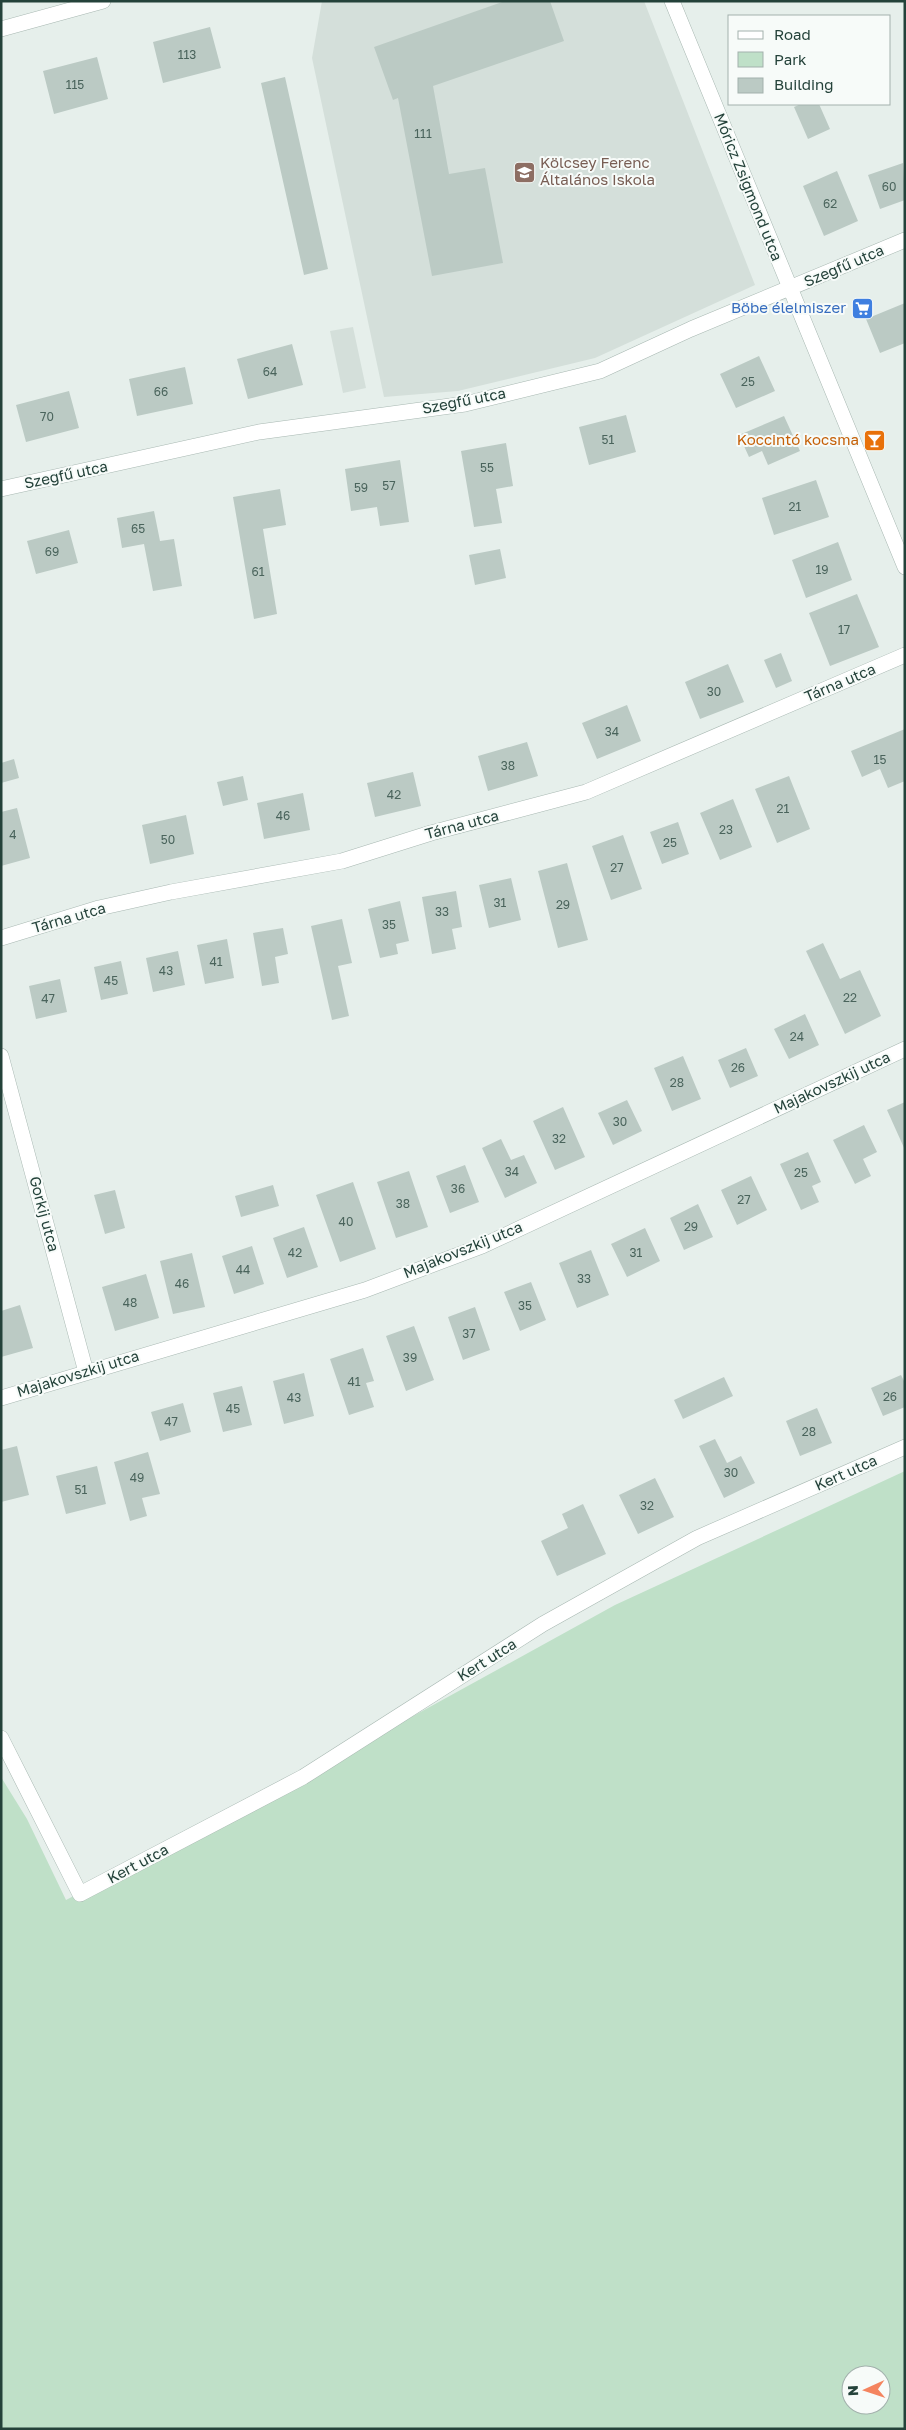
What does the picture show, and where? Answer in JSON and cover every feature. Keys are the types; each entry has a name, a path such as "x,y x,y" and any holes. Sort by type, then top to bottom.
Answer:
{"street":[{"path":"1,29 103,1"},
{"name":"Móricz Zsigmond utca","path":"672,1 905,567"},
{"name":"Szegfű utca","path":"1,489 259,432 464,404 600,371 691,329 905,240"},
{"name":"Tárna utca","path":"1,938 99,908 342,861 431,833 586,792 905,655"},
{"name":"Majakovszkij utca","path":"1,1398 365,1290 482,1246 905,1049"},
{"name":"Gorkij utca","path":"1,1056 86,1372"},
{"name":"Kert utca","path":"1,1738 80,1894 303,1777 543,1624 696,1538 905,1447"}],"shaded area":[{"name":"Kölcsey Ferenc Általános Iskola","path":"322,1 644,1 755,285 595,358 458,391 384,397 312,58"},
{"path":"353,327 366,388 343,393 330,331"}],"green space":[{"path":"905,1471 905,2429 1,2429 1,1777 27,1819 66,1900 297,1780 615,1605"}],"building":[{"path":"505,1 550,1 564,41 433,86 449,174 485,168 503,263 432,276 398,98 393,100 374,47"},
{"path":"210,27 221,68 163,83 153,42"},
{"path":"97,57 108,99 54,114 43,71"},
{"path":"285,77 328,269 304,275 261,83"},
{"path":"799,105 819,105 830,129 808,139 794,107"},
{"path":"903,163 905,200 880,209 868,175"},
{"path":"837,171 858,221 824,236 803,186"},
{"path":"905,303 905,343 880,353 866,319"},
{"path":"292,344 303,385 248,399 237,359"},
{"path":"759,356 775,391 736,408 720,374"},
{"path":"185,367 193,404 137,416 129,379"},
{"path":"69,391 79,428 26,442 16,405"},
{"path":"626,415 636,452 589,465 579,427"},
{"path":"784,416 800,451 768,465 762,451 749,457 739,435"},
{"path":"506,443 513,486 496,489 502,523 474,527 461,451"},
{"path":"400,460 409,522 380,526 377,507 351,511 345,469"},
{"path":"816,480 829,517 774,535 762,498"},
{"path":"280,489 286,525 263,529 277,614 254,619 233,497"},
{"path":"154,511 160,541 174,539 182,586 153,591 144,544 122,548 117,518"},
{"path":"69,530 78,563 36,574 27,541"},
{"path":"838,542 852,580 806,598 792,560"},
{"path":"500,549 506,578 475,585 469,555"},
{"path":"857,594 879,647 830,666 809,613"},
{"path":"781,653 792,681 776,688 764,660"},
{"path":"728,664 744,702 700,719 685,682"},
{"path":"627,705 641,741 597,759 582,723"},
{"path":"905,729 905,781 888,788 880,769 862,777 851,751"},
{"path":"527,742 538,776 488,791 478,756"},
{"path":"14,759 19,778 1,783 1,763"},
{"path":"413,772 421,806 375,817 367,783"},
{"path":"243,776 248,800 223,806 217,782"},
{"path":"789,776 810,829 777,843 755,789"},
{"path":"303,793 310,830 264,839 257,803"},
{"path":"733,799 752,847 720,860 700,813"},
{"path":"17,808 30,858 1,866 1,812"},
{"path":"186,815 194,854 150,864 142,825"},
{"path":"678,822 689,854 662,864 650,832"},
{"path":"623,835 642,889 611,900 592,846"},
{"path":"567,863 588,940 558,948 538,871"},
{"path":"511,878 521,920 489,928 479,885"},
{"path":"456,891 462,927 452,929 456,949 432,954 422,897"},
{"path":"400,901 409,941 396,944 398,954 380,958 368,909"},
{"path":"342,919 352,963 338,966 349,1016 332,1020 311,926"},
{"path":"283,928 288,954 275,957 279,983 262,986 253,933"},
{"path":"227,939 234,978 205,984 197,945"},
{"path":"823,943 840,979 860,970 881,1016 845,1034 806,951"},
{"path":"178,951 185,985 153,992 146,958"},
{"path":"121,961 128,994 101,1000 94,967"},
{"path":"60,979 67,1012 36,1019 29,986"},
{"path":"805,1014 819,1045 789,1059 774,1029"},
{"path":"746,1048 758,1076 730,1088 718,1060"},
{"path":"683,1056 701,1099 672,1111 654,1068"},
{"path":"627,1100 642,1131 613,1145 598,1113"},
{"path":"905,1102 905,1150 887,1110"},
{"path":"563,1107 585,1157 555,1170 533,1121"},
{"path":"864,1125 877,1152 863,1159 871,1176 855,1184 833,1140"},
{"path":"501,1139 511,1160 524,1155 537,1183 505,1198 482,1148"},
{"path":"808,1152 821,1182 812,1186 819,1202 801,1210 780,1164"},
{"path":"465,1165 479,1202 450,1213 436,1176"},
{"path":"409,1171 428,1227 396,1238 377,1182"},
{"path":"751,1176 767,1210 737,1225 721,1190"},
{"path":"353,1182 376,1249 340,1262 316,1195"},
{"path":"273,1185 279,1206 241,1217 235,1196"},
{"path":"115,1190 125,1228 105,1234 94,1195"},
{"path":"698,1204 713,1237 684,1250 670,1218"},
{"path":"304,1227 318,1267 287,1278 273,1238"},
{"path":"645,1228 660,1261 627,1277 611,1244"},
{"path":"252,1246 264,1284 234,1294 222,1256"},
{"path":"591,1250 609,1295 577,1308 559,1263"},
{"path":"192,1253 205,1307 173,1314 160,1261"},
{"path":"146,1274 159,1318 115,1331 102,1287"},
{"path":"531,1282 546,1320 520,1331 504,1292"},
{"path":"20,1305 33,1348 1,1357 1,1311"},
{"path":"475,1307 490,1350 463,1360 448,1317"},
{"path":"414,1326 434,1380 406,1391 386,1336"},
{"path":"363,1348 374,1381 366,1383 374,1407 349,1415 330,1359"},
{"path":"304,1373 314,1416 284,1424 273,1381"},
{"path":"901,1375 905,1383 905,1407 883,1416 871,1388"},
{"path":"724,1377 733,1396 683,1419 674,1400"},
{"path":"242,1386 252,1425 223,1432 213,1393"},
{"path":"183,1403 191,1432 160,1441 151,1412"},
{"path":"817,1408 832,1443 800,1456 786,1421"},
{"path":"715,1439 727,1463 741,1456 755,1483 724,1498 699,1446"},
{"path":"17,1446 29,1495 1,1502 1,1450"},
{"path":"148,1452 160,1494 142,1498 147,1516 130,1521 114,1462"},
{"path":"97,1466 106,1504 66,1514 56,1476"},
{"path":"655,1478 674,1517 638,1534 619,1495"},
{"path":"583,1504 606,1554 557,1576 541,1541 568,1528 562,1514"}],"place":[{"name":"Kölcsey Ferenc Általános Iskola","path":"524,172"},
{"name":"Böbe élelmiszer","path":"862,308"},
{"name":"Koccintó kocsma","path":"875,440"}]}
